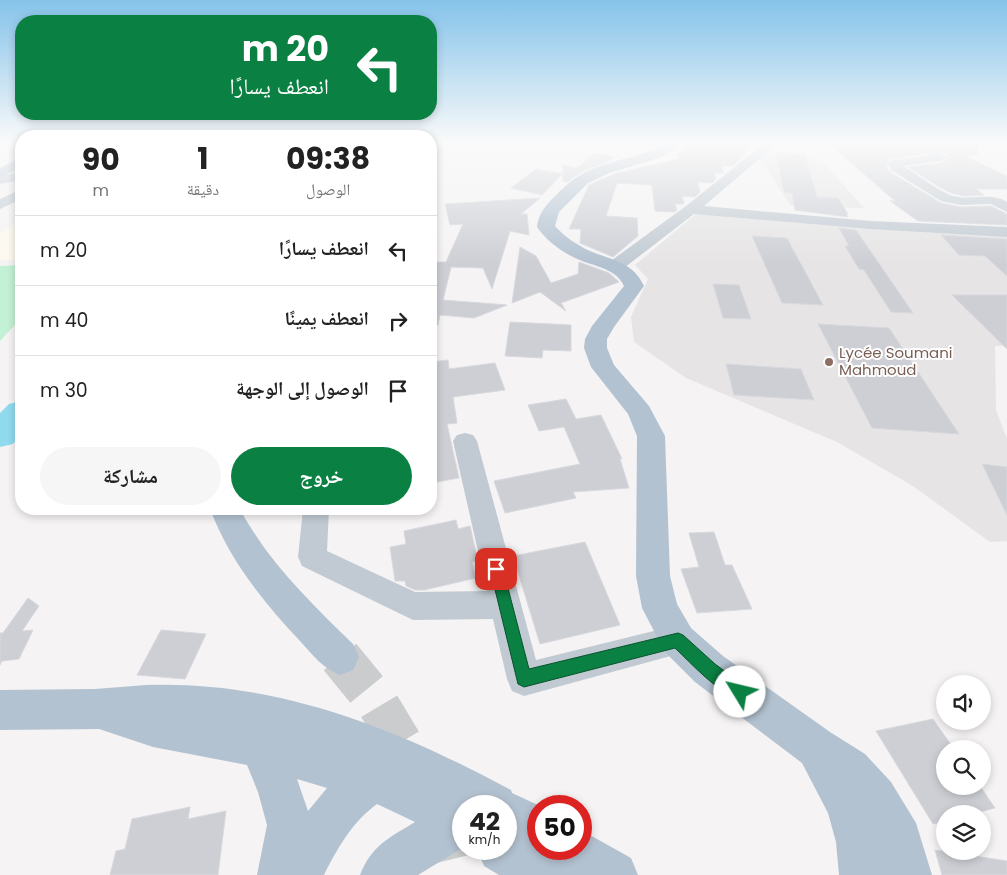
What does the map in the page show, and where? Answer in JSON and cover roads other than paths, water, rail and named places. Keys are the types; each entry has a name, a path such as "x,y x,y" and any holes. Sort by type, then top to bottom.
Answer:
{"main road":[{"path":"579,183 566,194 546,218 546,227 563,244 625,273 632,280 634,286 596,339 595,349 599,361 609,376 638,408 647,423 651,436 653,576 660,608 678,640 709,669 815,747 850,770 875,798 899,840 908,875"},
{"path":"228,515 235,532 271,586 340,657"},
{"path":"0,710 94,709 151,705 197,706 270,715 360,740 420,765 452,797"},
{"path":"94,709 153,726 261,747 371,780 452,811"},
{"path":"261,747 280,792 290,825 281,875"},
{"path":"815,747 843,791 856,825 863,875"},
{"path":"298,875 319,834 337,808 371,780 395,770 420,765"},
{"path":"384,875 403,856 452,829"},
{"path":"517,859 542,875"},
{"path":"588,860 614,875"}],"street":[{"path":"614,267 723,183"},
{"path":"923,183 952,200 1002,201"},
{"path":"0,205 15,196"},
{"path":"952,200 944,205 944,209 965,225"},
{"path":"691,209 871,225 1007,232"},
{"path":"465,441 524,679 678,640"},
{"path":"316,515 312,557 414,606 506,606"}],"waterway":[{"path":"0,435 15,419"}],"tunnel":[{"path":"340,657 376,701 417,769"},
{"path":"441,819 450,839 459,875"}],"place":[{"name":"Lycée Soumani Mahmoud","path":"829,362"}]}
